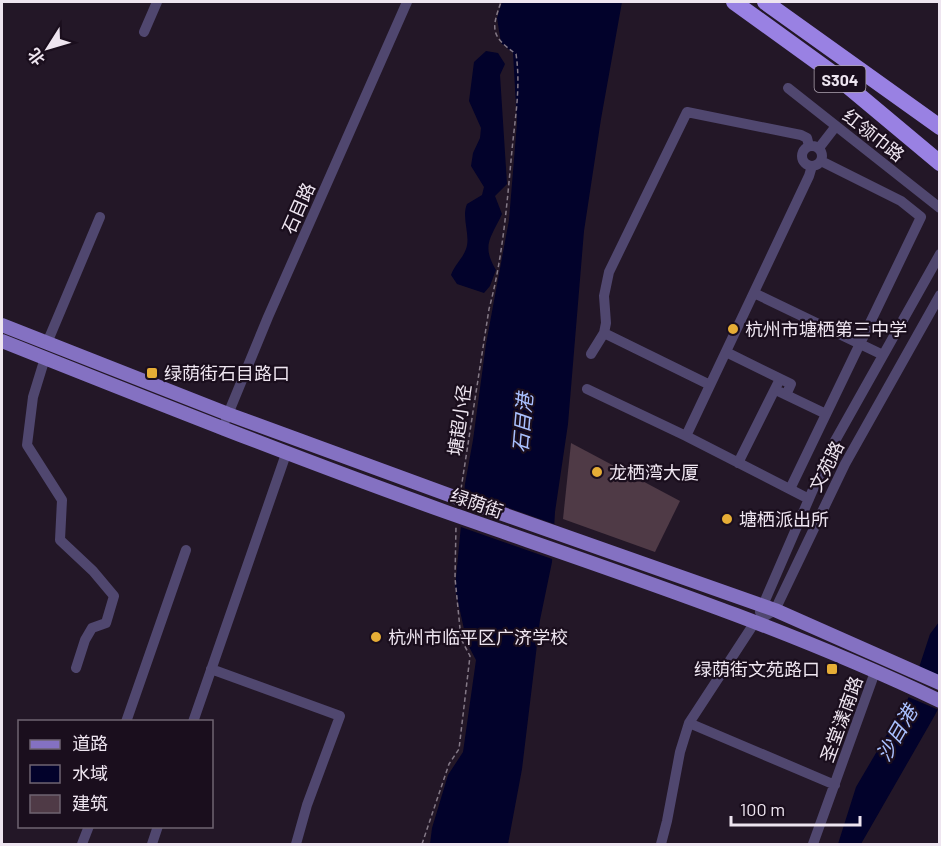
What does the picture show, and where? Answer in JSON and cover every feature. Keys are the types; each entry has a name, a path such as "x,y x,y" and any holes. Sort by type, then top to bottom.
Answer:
{"highway":[{"name":"S304","path":"734,2 831,72 939,164"},
{"name":"S304","path":"765,2 939,127"}],"main road":[{"name":"绿荫街","path":"2,325 228,414 768,608 939,683"},
{"name":"绿荫街","path":"2,341 286,454 755,622 904,684 939,701"}],"street":[{"path":"144,32 157,2"},
{"name":"石目路","path":"222,429 268,317 407,2"},
{"name":"红领巾路","path":"788,88 939,208"},
{"path":"591,354 604,333 606,323 604,296 609,272 687,112 807,138 822,154 809,176 686,436"},
{"path":"790,489 921,217 901,201 816,164 803,162 801,155 804,149 814,147 836,126"},
{"path":"47,343 100,218"},
{"path":"661,844 680,752 689,723 755,622 768,608 831,448 939,254"},
{"path":"754,293 883,355"},
{"name":"文苑路","path":"768,608 939,295"},
{"path":"604,333 710,385"},
{"path":"726,352 791,384 786,395"},
{"path":"45,358 33,397 27,445 62,500 60,540 93,571 114,596 106,623 92,628 85,640 76,668"},
{"path":"738,463 780,379"},
{"path":"587,389 686,436 809,499"},
{"path":"775,389 826,414"},
{"path":"194,720 286,454"},
{"path":"127,720 186,550"},
{"path":"211,669 340,716 307,805 296,844"},
{"name":"圣堂漾南路","path":"813,844 875,672"},
{"path":"689,723 835,785"},
{"path":"82,844 88,828"},
{"path":"152,844 157,828"}],"path":[{"name":"塘超小径","path":"455,496 505,229 519,89 516,54 499,42 494,28 501,2"},
{"path":"422,844 449,764 459,750 470,656 461,639 455,578 453,515"}],"water":[{"name":"石目港","path":"502,2 622,2 584,231 568,424 555,512 552,562 540,620 522,769 508,844 430,844 432,828 448,775 463,752 476,660 467,643 455,588 465,484 486,344 509,220 517,123 513,53 501,43 497,18"},
{"path":"486,51 498,53 505,64 500,75 507,184 495,196 502,214 488,248 496,270 490,286 484,293 457,284 451,275 465,252 467,244 465,209 467,204 482,195 484,187 471,166 481,128 469,101 474,62"},
{"name":"沙目港","path":"939,622 940,705 861,844 838,844 856,787 910,695 930,634"}],"pier":[{"path":"461,491 557,525 555,560 458,526"},
{"path":"917,667 939,676 939,710 906,696"}],"building":[{"name":"龙栖湾大厦","path":"571,443 680,501 655,552 563,519"}],"place":[{"name":"杭州市塘栖第三中学","path":"733,329"},
{"name":"绿荫街石目路口","path":"152,373"},
{"name":"龙栖湾大厦","path":"597,472"},
{"name":"塘栖派出所","path":"727,519"},
{"name":"杭州市临平区广济学校","path":"376,637"},
{"name":"绿荫街文苑路口","path":"832,669"}]}
